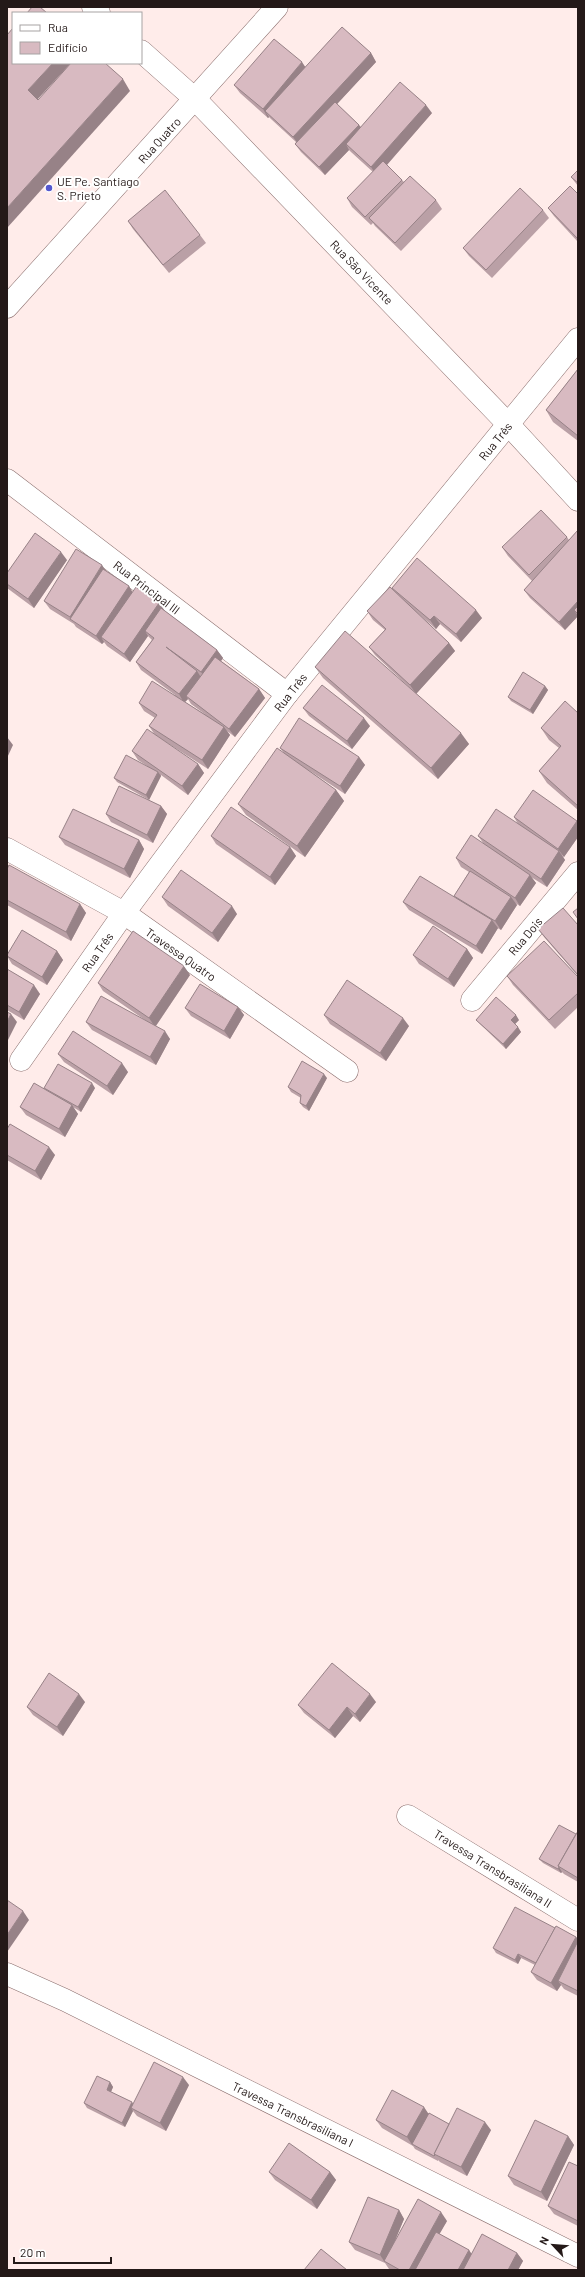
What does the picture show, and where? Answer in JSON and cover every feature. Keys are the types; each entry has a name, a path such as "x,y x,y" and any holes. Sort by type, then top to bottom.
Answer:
{"street":[{"name":"Rua Quatro","path":"7,307 278,7"},
{"name":"Rua São Vicente","path":"142,51 195,100 509,425 578,500"},
{"name":"Rua Três","path":"22,1060 124,913 288,694 578,339"},
{"name":"Rua Principal III","path":"7,480 288,694"},
{"name":"Travessa Quatro","path":"7,849 124,913 347,1072"},
{"name":"Rua Dois","path":"472,1000 578,873"},
{"name":"Travessa Transbrasiliana II","path":"408,1816 578,1920"},
{"name":"Travessa Transbrasiliana I","path":"7,1974 72,2004 578,2256"}],"building":[{"path":"32,7 40,7 46,12 28,12"},
{"path":"342,27 371,53 293,137 265,111"},
{"path":"12,29 12,64 52,64 28,90 38,100 70,64 106,64 123,79 7,208 7,35"},
{"path":"274,39 302,62 263,109 234,85"},
{"path":"400,82 426,105 371,167 346,144"},
{"path":"335,102 359,125 319,167 295,144"},
{"path":"383,161 402,180 365,217 347,198"},
{"path":"578,170 578,183 571,177"},
{"path":"410,176 436,200 395,243 369,218"},
{"path":"570,186 578,194 578,239 548,208"},
{"path":"520,188 543,210 486,270 463,248"},
{"path":"165,190 200,235 163,265 128,221"},
{"path":"578,369 578,436 546,410"},
{"path":"541,510 567,537 529,575 502,547"},
{"path":"578,530 578,601 559,622 524,590"},
{"path":"35,533 61,552 28,599 7,584 7,573"},
{"path":"76,549 102,565 70,617 44,601"},
{"path":"417,558 476,610 456,634 434,616 430,620 392,588"},
{"path":"103,569 129,586 96,636 70,619"},
{"path":"136,587 159,603 124,654 101,637"},
{"path":"390,587 449,643 410,685 369,647 386,629 367,611"},
{"path":"578,606 578,614 574,610"},
{"path":"161,608 217,650 201,672 166,647 197,671 179,694 136,662 154,638 145,631"},
{"path":"345,631 461,733 431,768 315,667"},
{"path":"215,657 259,689 229,729 186,696"},
{"path":"523,672 545,686 530,710 508,697"},
{"path":"152,681 224,727 202,760 149,726 157,715 139,703"},
{"path":"322,685 364,718 347,741 303,708"},
{"path":"565,701 578,713 578,806 539,771 561,746 541,728"},
{"path":"299,718 359,757 340,786 280,748"},
{"path":"147,729 198,764 182,786 132,751"},
{"path":"277,748 336,790 297,846 238,804"},
{"path":"126,755 158,772 146,795 114,778"},
{"path":"119,786 161,806 147,835 106,814"},
{"path":"533,790 577,821 558,849 514,817"},
{"path":"231,807 290,847 270,877 211,836"},
{"path":"73,809 139,840 124,869 59,837"},
{"path":"496,809 559,851 541,879 478,836"},
{"path":"471,835 530,875 515,898 456,858"},
{"path":"9,865 80,904 66,932 7,900 7,869"},
{"path":"181,870 232,906 212,933 162,897"},
{"path":"470,871 511,897 495,921 454,896"},
{"path":"420,876 492,920 476,946 403,902"},
{"path":"563,908 578,925 578,975 538,929"},
{"path":"578,908 578,919 573,912"},
{"path":"433,926 467,949 448,979 413,955"},
{"path":"22,930 57,951 42,977 7,956"},
{"path":"133,931 184,966 149,1018 98,983"},
{"path":"544,941 578,977 578,993 549,1020 507,976"},
{"path":"7,969 34,985 19,1012 7,1005"},
{"path":"347,980 403,1018 380,1053 324,1015"},
{"path":"200,984 238,1007 224,1031 185,1008"},
{"path":"101,996 165,1031 150,1057 86,1022"},
{"path":"496,997 516,1015 511,1020 518,1027 503,1044 476,1020"},
{"path":"7,1012 11,1014 7,1022"},
{"path":"73,1031 122,1063 107,1086 58,1054"},
{"path":"302,1061 324,1074 306,1106 300,1103 301,1095 288,1087"},
{"path":"58,1064 92,1083 78,1107 44,1088"},
{"path":"34,1083 72,1105 59,1129 20,1107"},
{"path":"10,1124 49,1147 35,1171 7,1155 7,1129"},
{"path":"332,1663 370,1694 355,1714 347,1707 329,1730 298,1705"},
{"path":"49,1673 79,1694 57,1727 27,1707"},
{"path":"559,1825 576,1834 558,1866 558,1869 539,1859"},
{"path":"578,1831 578,1878 558,1866"},
{"path":"7,1900 23,1911 7,1935"},
{"path":"515,1907 555,1928 536,1963 518,1954 515,1960 493,1948"},
{"path":"556,1926 576,1937 551,1983 531,1972"},
{"path":"578,1941 578,1991 558,1981"},
{"path":"154,2062 183,2077 160,2123 131,2108"},
{"path":"97,2076 110,2082 107,2090 132,2102 122,2123 84,2103"},
{"path":"392,2090 424,2107 407,2137 376,2120"},
{"path":"457,2108 485,2122 461,2167 434,2154"},
{"path":"429,2113 449,2124 434,2156 412,2144"},
{"path":"535,2120 568,2136 541,2192 508,2176"},
{"path":"289,2143 330,2172 311,2200 269,2172"},
{"path":"569,2162 578,2166 578,2221 548,2206"},
{"path":"368,2197 399,2210 380,2255 349,2242"},
{"path":"418,2199 441,2212 409,2270 400,2270 384,2261"},
{"path":"436,2232 469,2250 458,2270 415,2270"},
{"path":"482,2234 517,2253 508,2270 463,2270"},
{"path":"321,2249 347,2270 304,2270"}],"place":[{"name":"UE Pe. Santiago S. Prieto","path":"49,188"}]}
